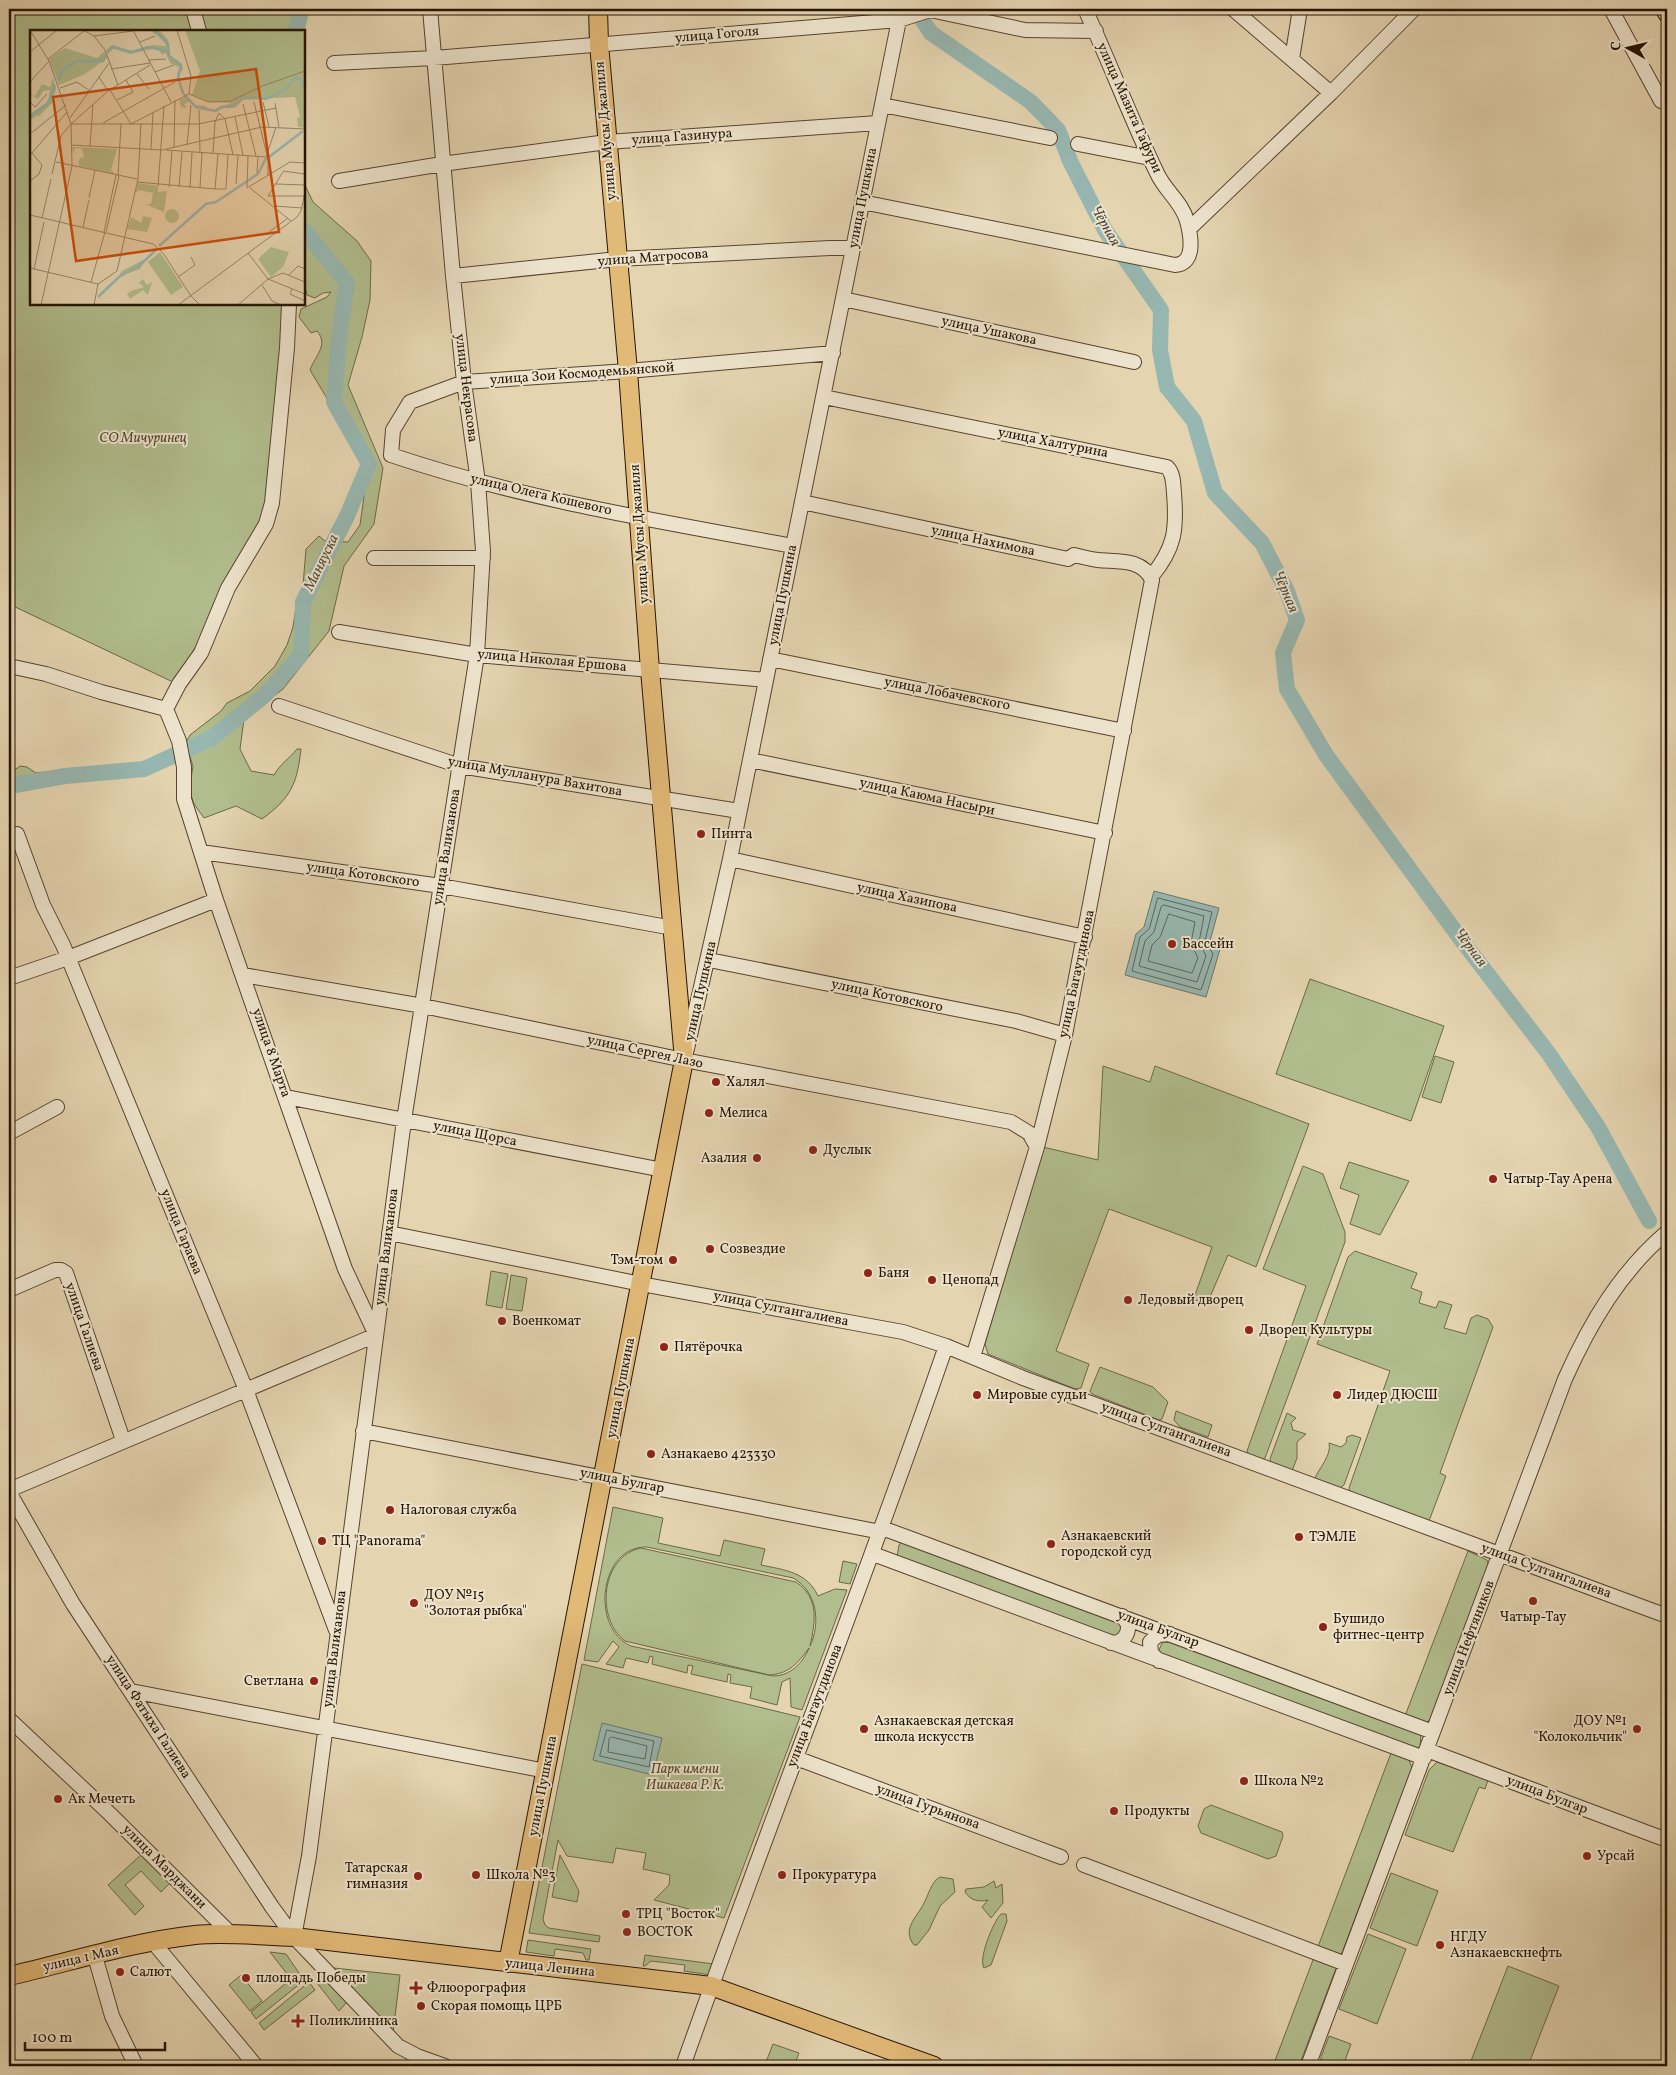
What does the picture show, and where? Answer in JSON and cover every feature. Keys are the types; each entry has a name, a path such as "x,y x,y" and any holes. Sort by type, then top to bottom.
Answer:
{"main road":[{"name":"улица Мусы Джалиля","path":"598,9 599,44 628,371 650,670 684,1060"},
{"path":"1665,9 1667,13"},
{"name":"улица Пушкина","path":"508,1963 684,1060"},
{"name":"улица Ленина","path":"153,1942 195,1935 231,1934 294,1937 711,1986 934,2066"},
{"name":"улица 1 Мая","path":"9,1976 153,1942"}],"street":[{"path":"193,9 199,30"},
{"name":"улица Некрасова","path":"430,9 442,164 464,382 478,482 483,558 477,655 460,766"},
{"path":"888,9 899,20"},
{"name":"улица Мазита Гафури","path":"862,202 1175,265 1187,260 1190,246 1189,229 1182,208 1160,179 1085,9"},
{"path":"1233,9 1331,93"},
{"path":"1292,59 1300,9"},
{"path":"1611,9 1661,102"},
{"name":"улица Гоголя","path":"334,63 434,58 899,20 930,10 1025,30 1096,31"},
{"path":"1189,229 1331,93 1410,12"},
{"name":"улица Пушкина","path":"684,1060 709,960 730,859 899,20"},
{"path":"882,105 1050,138"},
{"name":"улица Газинура","path":"340,181 442,164 607,142 878,123"},
{"path":"1078,144 1150,158"},
{"name":"улица Матросова","path":"453,276 618,259 853,248"},
{"name":"улица Ушакова","path":"843,299 1134,362"},
{"path":"9,666 46,674 101,692 166,709 178,684 201,653 228,588 266,524 272,503 287,348 289,305"},
{"name":"улица Зои Космодемьянской","path":"408,461 391,455 393,430 410,402 464,382 628,371 833,353"},
{"name":"улица Халтурина","path":"824,397 1167,467 1172,477 1176,518 1175,530 1169,553 1151,581"},
{"name":"улица Олега Кошевого","path":"408,461 478,482 639,517 793,546"},
{"name":"улица Нахимова","path":"802,502 1068,559 1074,555 1096,560 1121,560 1141,568 1151,581"},
{"path":"374,558 483,558"},
{"name":"улица Багаутдинова","path":"974,1357 1037,1146 1065,1035 1105,833 1151,581"},
{"name":"улица Николая Ершова","path":"339,632 477,655 766,680"},
{"name":"улица Лобачевского","path":"770,659 1124,731"},
{"name":"улица Мулланура Вахитова","path":"279,706 460,766 739,811"},
{"name":"улица 8 Марта","path":"166,709 179,741 184,767 184,799 216,900 345,1269 376,1335"},
{"name":"улица Каюма Насыри","path":"750,760 1105,833"},
{"name":"улица Валиханова","path":"294,1937 302,1899 325,1729 404,1120 460,766"},
{"name":"улица Гараева","path":"17,834 44,905 68,958 246,1390 337,1633"},
{"name":"улица Котовского","path":"201,852 441,886 673,928"},
{"name":"улица Хазипова","path":"730,859 1085,936"},
{"path":"9,978 68,958 216,900"},
{"name":"улица Котовского","path":"709,960 1016,1021 1065,1035"},
{"name":"улица Сергея Лазо","path":"243,975 423,1006 684,1060 1011,1122 1029,1133 1037,1146"},
{"name":"улица Щорса","path":"286,1097 664,1170"},
{"path":"9,1132 57,1107"},
{"name":"улица Нефтяников","path":"1308,2066 1565,1379 1588,1329 1625,1274 1667,1232"},
{"name":"улица Султангалиева","path":"389,1233 641,1284 903,1332 946,1346 1023,1378 1154,1424 1667,1616"},
{"name":"улица Галиева","path":"9,1290 55,1270 61,1270 66,1273 123,1440"},
{"path":"9,1491 123,1440 376,1335"},
{"name":"улица Багаутдинова","path":"683,2066 711,1986 873,1554 946,1346"},
{"name":"улица Булгар","path":"363,1431 881,1530 1122,1616 1433,1732"},
{"name":"улица Фатыха Галиева","path":"9,1491 15,1519 294,1937 398,2046 417,2056 445,2066"},
{"name":"улица Булгар","path":"873,1554 1160,1662 1667,1840"},
{"path":"1111,1643 1121,1642 1126,1637 1128,1624 1122,1616"},
{"path":"1160,1662 1151,1653 1150,1642 1158,1634 1171,1634"},
{"path":"131,1691 546,1771"},
{"name":"улица Марджани","path":"9,1719 231,1934"},
{"name":"улица Гурьянова","path":"796,1758 1061,1857"},
{"path":"1084,1865 1346,1964"},
{"path":"153,1942 256,2066"},
{"path":"95,1956 112,2016 136,2066"}],"green space":[{"name":"СО Мичуринец","path":"9,9 307,9 292,28 293,30 30,30 30,305 284,305 275,514 235,578 175,683 9,604"},
{"path":"305,185 313,202 357,241 371,261 370,300 362,337 348,385 383,468 374,524 344,566 329,631 283,689 244,719 240,749 251,771 274,775 297,749 301,749 295,781 291,789 280,804 262,819 236,806 204,818 194,804 189,789 193,767 186,742 190,735 221,711 227,703 250,691 275,666 287,645 293,627 296,607 303,585 306,549 319,536 325,541 348,542 360,525 366,482 362,464 356,447 310,370 320,351 322,341 320,336 317,331 311,333 299,317 301,309 327,297 331,292 323,293 315,298 307,295 305,286"},
{"path":"20,766 27,767 36,773 44,772 49,776 35,785 24,786 19,784 11,775"},
{"path":"1310,979 1444,1026 1411,1121 1276,1074"},
{"path":"1435,1056 1454,1062 1441,1103 1422,1097"},
{"path":"1103,1066 1150,1082 1155,1066 1309,1124 1256,1267 1228,1255 1207,1304 1194,1298 1212,1247 1109,1209 1056,1351 1089,1364 1081,1388 1075,1389 988,1354 985,1344 1043,1147 1098,1160"},
{"path":"1349,1162 1409,1181 1380,1235 1350,1224 1359,1195 1340,1188"},
{"path":"1303,1166 1323,1174 1345,1232 1345,1242 1265,1458 1258,1459 1252,1457 1247,1451 1306,1286 1263,1269"},
{"path":"1355,1251 1417,1273 1411,1288 1422,1292 1419,1303 1436,1308 1439,1301 1452,1305 1444,1328 1466,1334 1471,1318 1477,1315 1488,1319 1493,1327 1440,1473 1446,1476 1429,1521 1350,1492 1349,1488 1390,1371 1317,1344 1348,1257"},
{"path":"491,1271 508,1274 502,1308 486,1305"},
{"path":"511,1275 527,1278 522,1311 506,1309"},
{"path":"1100,1367 1153,1387 1168,1402 1162,1419 1159,1420 1092,1394 1090,1391"},
{"path":"1176,1411 1212,1425 1208,1437 1180,1427 1174,1420"},
{"path":"1287,1413 1296,1418 1291,1423 1293,1430 1306,1434 1297,1442 1297,1458 1292,1471 1271,1463 1270,1459"},
{"path":"1352,1435 1361,1438 1344,1485 1338,1489 1314,1480 1327,1457 1329,1443 1341,1447 1346,1443 1347,1437"},
{"path":"613,1507 663,1518 658,1543 720,1556 724,1540 765,1549 761,1565 794,1573 808,1582 818,1596 835,1589 847,1590 802,1710 791,1707 790,1678 782,1682 777,1705 750,1698 752,1687 730,1683 731,1675 728,1674 727,1682 691,1674 693,1666 688,1665 687,1673 652,1664 653,1657 650,1656 648,1663 626,1658 623,1668 606,1664 619,1647 613,1641 598,1662 584,1660","holes":["647,1547 793,1578 801,1584 807,1591 815,1608 815,1628 810,1646 814,1611 809,1596 804,1588 796,1582 641,1548","640,1548 628,1553 617,1563 610,1575 606,1604 609,1618 615,1631 625,1641 769,1675 788,1670 809,1648 806,1654 795,1668 785,1674 773,1676 631,1646 618,1637 609,1623 605,1607 606,1589 610,1573 618,1560 631,1550"]},
{"path":"902,1541 1125,1625 1117,1639 897,1557 899,1545"},
{"path":"1468,1551 1487,1560 1489,1566 1430,1720 1425,1723 1405,1716"},
{"path":"843,1561 857,1564 850,1584 839,1582"},
{"path":"1164,1639 1421,1734 1420,1747 1417,1749 1158,1652"},
{"name":"Парк имени Ишкаева Р. К.","path":"582,1664 800,1717 724,1918 654,1900 669,1885 670,1875 643,1869 646,1853 616,1848 613,1863 567,1856 558,1840 543,1919 545,1925 549,1928 600,1936 599,1942 529,1933"},
{"path":"1391,1753 1409,1760 1412,1768 1299,2066 1273,2066"},
{"path":"1437,1762 1488,1780 1485,1789 1479,1787 1453,1852 1405,1835 1429,1770"},
{"path":"1211,1805 1282,1832 1283,1836 1276,1856 1268,1859 1201,1833 1198,1826 1204,1809"},
{"path":"143,1853 170,1883 161,1892 141,1871 125,1885 144,1906 135,1915 108,1885"},
{"path":"560,1855 579,1891 577,1902 552,1897"},
{"path":"1391,1873 1438,1891 1417,1946 1370,1928"},
{"path":"940,1877 953,1879 955,1892 940,1906 929,1930 917,1945 914,1945 910,1939 910,1928 932,1885"},
{"path":"994,1881 996,1888 1002,1884 1003,1903 991,1918 982,1907 988,1900 975,1900 965,1892 966,1889 984,1887"},
{"path":"1001,1914 1006,1914 1007,1921 991,1965 984,1968 983,1957 987,1941"},
{"path":"1368,1934 1406,1949 1377,2024 1339,2009"},
{"path":"528,1940 591,1949 589,1960 586,1960 583,1953 555,1949 554,1956 526,1952"},
{"path":"270,1952 286,1954 299,1973 306,1979 256,2019 251,2012 291,1979"},
{"path":"645,1955 714,1964 711,1975 684,1971 685,1965 651,1961 643,1966"},
{"path":"1508,1966 1559,1986 1528,2066 1469,2066"},
{"path":"334,1968 400,1975 393,2033 334,1970"},
{"path":"241,1975 262,2001 250,2011 229,1985"},
{"path":"322,1975 347,2002 339,2011 317,1983 317,1980"},
{"path":"309,1982 315,1990 264,2030 259,2023"},
{"path":"1329,2036 1351,2044 1343,2066 1321,2066 1321,2057"},
{"path":"773,2044 799,2053 794,2066 778,2066 766,2062"}],"water":[{"name":"Бассейн","path":"1154,891 1219,908 1210,941 1213,946 1220,949 1206,997 1125,975 1136,934 1144,927"},
{"path":"602,1723 662,1738 653,1775 593,1760"}],"waterway":[{"name":"Маняуска","path":"296,30 302,9"},
{"name":"Чёрная","path":"915,9 931,33 1031,102 1058,130 1070,161 1105,230 1161,310 1160,350 1167,387 1194,421 1215,493 1262,543 1287,591 1297,620 1283,653 1287,689 1326,755 1463,942 1549,1054 1598,1127 1649,1221"},
{"name":"Маняуска","path":"9,786 65,776 144,769 212,738 265,695 301,655 303,602 347,516 369,464 334,402 339,338 347,283 305,231"}],"place":[{"name":"Пинта","path":"701,834"},
{"name":"Бассейн","path":"1172,944"},
{"name":"Халял","path":"716,1082"},
{"name":"Мелиса","path":"709,1113"},
{"name":"Дуслык","path":"813,1150"},
{"name":"Азалия","path":"757,1158"},
{"name":"Чатыр-Тау Арена","path":"1493,1179"},
{"name":"Созвездие","path":"710,1249"},
{"name":"Тэм-том","path":"673,1260"},
{"name":"Баня","path":"868,1273"},
{"name":"Ценопад","path":"932,1280"},
{"name":"Ледовый дворец","path":"1128,1300"},
{"name":"Военкомат","path":"502,1321"},
{"name":"Дворец Культуры","path":"1249,1330"},
{"name":"Пятёрочка","path":"664,1347"},
{"name":"Мировые судьи","path":"977,1395"},
{"name":"Лидер ДЮСШ","path":"1337,1395"},
{"name":"Азнакаево 423330","path":"651,1454"},
{"name":"Налоговая служба","path":"390,1510"},
{"name":"ТЭМЛЕ","path":"1299,1537"},
{"name":"ТЦ \"Panorama\"","path":"322,1541"},
{"name":"Азнакаевский городской суд","path":"1051,1544"},
{"name":"Чатыр-Тау","path":"1533,1601"},
{"name":"ДОУ №15 \"Золотая рыбка\"","path":"414,1603"},
{"name":"Бушидо фитнес-центр","path":"1323,1627"},
{"name":"Светлана","path":"314,1681"},
{"name":"Азнакаевская детская школа искусств","path":"864,1729"},
{"name":"ДОУ №1 \"Колокольчик\"","path":"1637,1729"},
{"name":"Школа №2","path":"1244,1781"},
{"name":"Ак Мечеть","path":"58,1799"},
{"name":"Продукты","path":"1114,1811"},
{"name":"Урсай","path":"1587,1856"},
{"name":"Школа №3","path":"476,1875"},
{"name":"Прокуратура","path":"782,1875"},
{"name":"Татарская гимназия","path":"418,1876"},
{"name":"ТРЦ \"Восток\"","path":"626,1914"},
{"name":"ВОСТОК","path":"627,1932"},
{"name":"НГДУ Азнакаевскнефть","path":"1440,1945"},
{"name":"Салют","path":"120,1972"},
{"name":"площадь Победы","path":"246,1978"},
{"name":"Флюорография","path":"416,1988"},
{"name":"Скорая помощь ЦРБ","path":"421,2006"},
{"name":"Поликлиника","path":"298,2021"}]}
